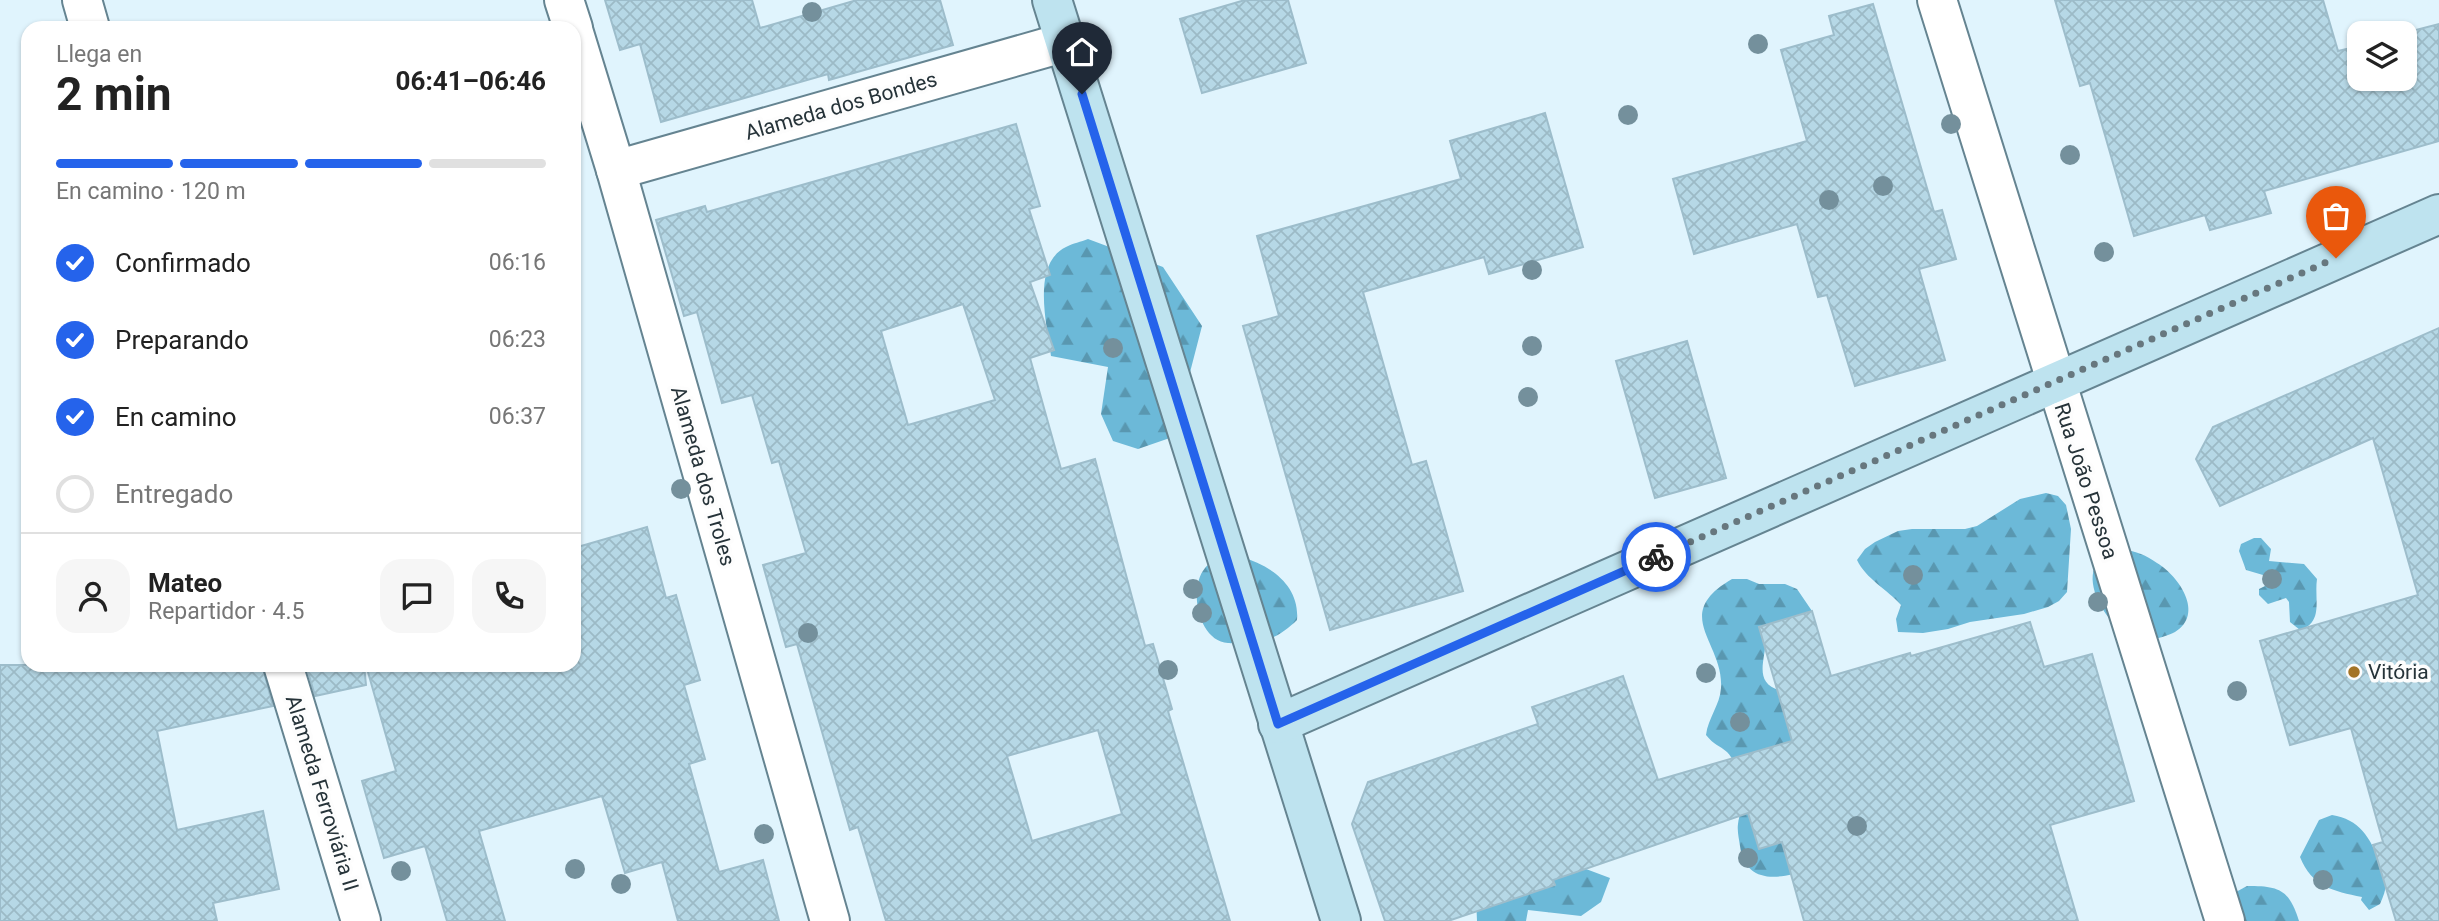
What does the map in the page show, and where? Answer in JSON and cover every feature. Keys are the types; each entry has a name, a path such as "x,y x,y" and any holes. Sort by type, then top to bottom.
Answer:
{"main road":[{"path":"1052,0 1340,921"},
{"path":"1278,724 2439,214"}],"street":[{"path":"82,0 88,21"},
{"name":"Alameda dos Troles","path":"564,0 570,21"},
{"name":"Rua João Pessoa","path":"1937,0 2054,382 2225,921"},
{"name":"Alameda dos Bondes","path":"616,170 1066,41"},
{"name":"Alameda dos Troles","path":"581,56 616,170 830,921"},
{"name":"Alameda Ferroviária II","path":"285,672 360,921"}],"green space":[{"path":"1088,239 1163,267 1202,326 1188,380 1190,431 1138,449 1113,441 1101,414 1108,367 1051,356 1044,296 1048,267 1055,255 1066,247"},
{"path":"2046,493 2058,496 2066,505 2071,529 2067,592 2059,601 2024,614 1970,622 1948,629 1923,633 1898,632 1896,619 1901,605 1861,567 1857,560 1865,549 1898,531 1965,529 1977,526 2020,499"},
{"path":"2261,538 2271,549 2269,561 2304,564 2317,579 2315,616 2300,630 2290,622 2289,602 2286,598 2268,604 2259,595 2259,589 2265,586 2267,579 2263,575 2246,570 2239,551 2241,544"},
{"path":"2122,549 2153,560 2180,586 2186,596 2188,615 2184,624 2175,632 2160,638 2144,639 2117,626 2102,607 2093,583 2094,568 2103,557"},
{"path":"1241,557 1273,571 1289,587 1297,608 1297,620 1283,632 1266,640 1228,643 1218,640 1203,624 1197,588 1205,568 1212,562"},
{"path":"1732,579 1747,579 1759,584 1785,584 1797,589 1812,611 1810,624 1766,639 1763,663 1767,683 1781,691 1792,741 1777,753 1793,874 1783,876 1758,874 1746,864 1742,856 1738,829 1744,787 1730,755 1706,735 1721,688 1720,672 1704,630 1702,617 1705,605 1714,592"},
{"path":"2332,815 2350,821 2363,831 2384,872 2386,886 2382,899 2380,904 2369,910 2361,900 2362,897 2333,890 2317,881 2300,857 2319,820"},
{"path":"1586,869 1610,878 1601,902 1581,916 1528,910 1526,921 1477,921 1476,897"},
{"path":"2247,886 2281,891 2291,902 2299,921 2231,921 2236,892"}],"building":[{"path":"605,0 752,0 760,28 857,0 940,0 953,45 829,80 828,74 661,122 640,44 620,50"},
{"path":"1245,0 1288,0 1306,63 1202,93 1180,19"},
{"path":"2055,0 2323,0 2338,51 2347,49 2347,91 2417,91 2417,30 2439,24 2439,141 2264,191 2271,213 2210,230 2205,215 2134,236 2090,83 2080,86"},
{"path":"1873,4 1934,212 1942,210 1956,259 1919,269 1945,360 1855,386 1827,295 1818,297 1797,224 1694,254 1673,179 1807,141 1781,50 1834,35 1829,16"},
{"path":"1545,113 1583,247 1489,274 1484,257 1363,292 1412,465 1426,461 1463,591 1330,630 1243,326 1279,316 1257,236 1461,179 1450,141"},
{"path":"1016,124 1040,206 1029,209 1050,275 1030,282 1054,350 1030,358 1061,469 1095,459 1145,646 1153,644 1172,709 1168,711 1230,921 886,921 858,827 850,830 797,644 786,647 763,565 806,553 779,461 772,463 752,395 722,403 697,312 684,316 656,220 705,206 707,212","holes":["963,304 995,400 908,425 881,331","1098,730 1122,814 1032,841 1007,756"]},
{"path":"2439,328 2439,921 2396,921 2373,845 2383,842 2351,728 2290,745 2260,641 2418,595 2373,438 2220,506 2196,459 2213,427"},
{"path":"1687,341 1726,478 1655,498 1616,361"},
{"path":"647,527 666,598 676,595 700,680 684,685 705,759 689,764 719,872 763,860 779,921 678,921 662,862 625,873 602,796 479,831 505,921 447,921 425,846 384,858 362,781 396,771 368,672 581,672 581,546"},
{"path":"1812,611 1831,676 2030,622 2044,667 2092,654 2134,801 2050,825 2078,921 1804,921 1782,842 1759,849 1748,813 1553,880 1555,885 1448,921 1385,921 1352,824 1368,782 1538,724 1532,707 1623,676 1658,780 1792,741 1759,627"},
{"path":"0,665 21,665 21,672 264,672 273,706 157,731 177,830 263,811 279,889 213,903 217,921 0,921"},
{"path":"308,672 365,672 366,685 315,696"}],"way so far":[{"path":"1656,557 2336,258"}],"place":[{"name":"Vitória","path":"2354,672"}],"route":[{"path":"1082,94 1278,724 1656,557"}]}
